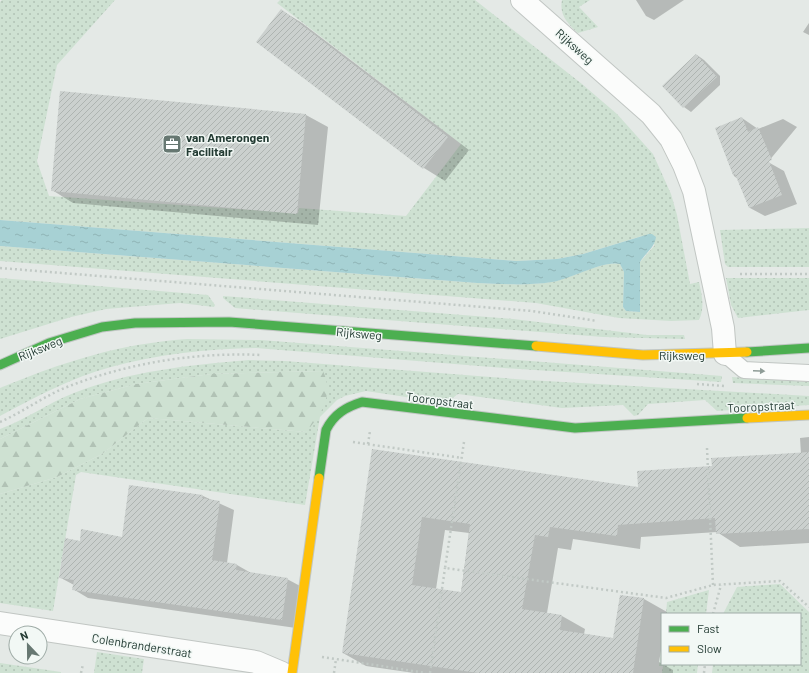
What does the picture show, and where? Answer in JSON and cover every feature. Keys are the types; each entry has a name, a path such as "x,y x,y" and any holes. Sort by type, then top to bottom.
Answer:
{"street":[{"name":"Rijksweg","path":"531,3 651,114 670,139 684,165 694,191 712,274 722,328 725,354"},
{"name":"Rijksweg","path":"0,365 49,343 102,327 134,323 166,322 229,322 643,355 725,354 809,348"},
{"name":"Tooropstraat","path":"292,673 326,430 336,414 345,407 362,402 575,428 809,415"},
{"name":"Colenbranderstraat","path":"0,623 256,662 282,673"}],"lane":[{"path":"725,354 744,370 809,373"}],"path":[{"path":"0,268 532,311 600,322"},
{"path":"712,274 809,274"},
{"path":"0,422 66,388 116,371 190,357 230,354 268,355"},
{"path":"695,384 726,386"},
{"path":"430,673 468,415"},
{"path":"706,421 713,585"},
{"path":"325,438 462,458"},
{"path":"445,568 666,598 713,585 780,581 809,608"},
{"path":"713,613 721,585"},
{"path":"334,673 336,659 426,673"}],"green space":[{"path":"2,0 115,0 57,65 37,161 49,196 298,213 299,208 406,216 461,144 277,3 280,0 475,0 582,84 617,114 653,154 671,194 677,215 690,284 699,282 702,297 702,311 699,320 671,321 619,318 536,303 0,261 0,246 477,283 514,284 551,282 596,267 620,264 624,272 623,307 626,311 640,312 640,262 655,245 642,236 583,254 557,259 516,261 0,220 0,2"},
{"path":"562,0 590,0 579,7 598,27 578,33 568,23 563,15 561,5"},
{"path":"809,228 809,267 728,267 725,264 720,230"},
{"path":"0,278 208,295 215,305 214,307 180,303 106,309 71,317 0,339"},
{"path":"726,278 809,278 809,310 738,318 731,305"},
{"path":"223,296 513,319 647,335 684,335 685,339 603,337 235,308 223,298"},
{"path":"187,339 261,340 722,376 721,382 504,368 256,348 219,350 183,353 129,362 97,371 54,388 0,416 0,388 46,370 91,356 138,345"},
{"path":"249,360 285,361 528,380 809,396 809,405 717,411 705,400 648,404 638,415 634,416 623,405 562,408 458,394 446,403 366,391 345,396 337,400 320,417 305,505 81,472 76,475 53,611 0,603 0,494 57,477 102,454 148,418 306,432 323,371 211,374 136,384 80,399 0,439 0,429 64,397 95,385 160,370"},
{"path":"323,371 327,388 325,404 317,418 306,432 148,418 102,454 57,477 0,494 0,439 80,399 136,384 211,374"},
{"path":"732,377 809,382 809,386 733,383"},
{"path":"780,584 809,612 809,673 712,673 713,665 801,665 801,613 724,613 737,587"},
{"path":"709,590 706,613 666,613 667,602"},
{"path":"661,651 661,665 698,665 697,673 662,673 663,666 659,666"},
{"path":"97,652 144,659 142,673 94,673"},
{"path":"0,663 61,672 61,673 0,673"}],"water":[{"path":"0,220 516,261 557,259 583,254 649,234 656,237 652,248 640,262 640,312 626,311 623,307 624,272 620,264 596,267 552,282 524,284 477,283 0,246"}],"building":[{"path":"281,9 448,137 423,169 256,42"},
{"path":"696,54 717,77 683,108 662,86"},
{"path":"60,91 306,114 297,214 51,191"},
{"path":"742,117 748,132 758,127 772,160 769,161 782,195 749,208 735,174 733,175 715,128"},
{"path":"372,449 638,487 637,471 712,466 711,458 809,452 809,529 716,534 715,518 618,525 617,536 550,527 548,537 535,535 522,609 562,615 560,630 613,638 620,595 644,598 633,673 478,673 342,653","holes":["422,517 470,524 461,592 412,585"]},
{"path":"129,485 203,495 202,498 220,501 212,560 237,564 236,570 288,578 282,620 72,590 74,580 59,578 65,538 80,541 81,529 122,537"}],"traffic: fast":[{"path":"0,365 49,343 102,327 135,323 229,322 536,346"},
{"path":"747,352 809,348"},
{"path":"319,478 326,430 329,424 341,412 362,402 575,428 747,418"}],"traffic: slow":[{"path":"536,346 643,355 747,352"},
{"path":"747,418 809,415"},
{"path":"292,673 319,478"}],"place":[{"name":"van Amerongen Facilitair","path":"172,144"}]}
